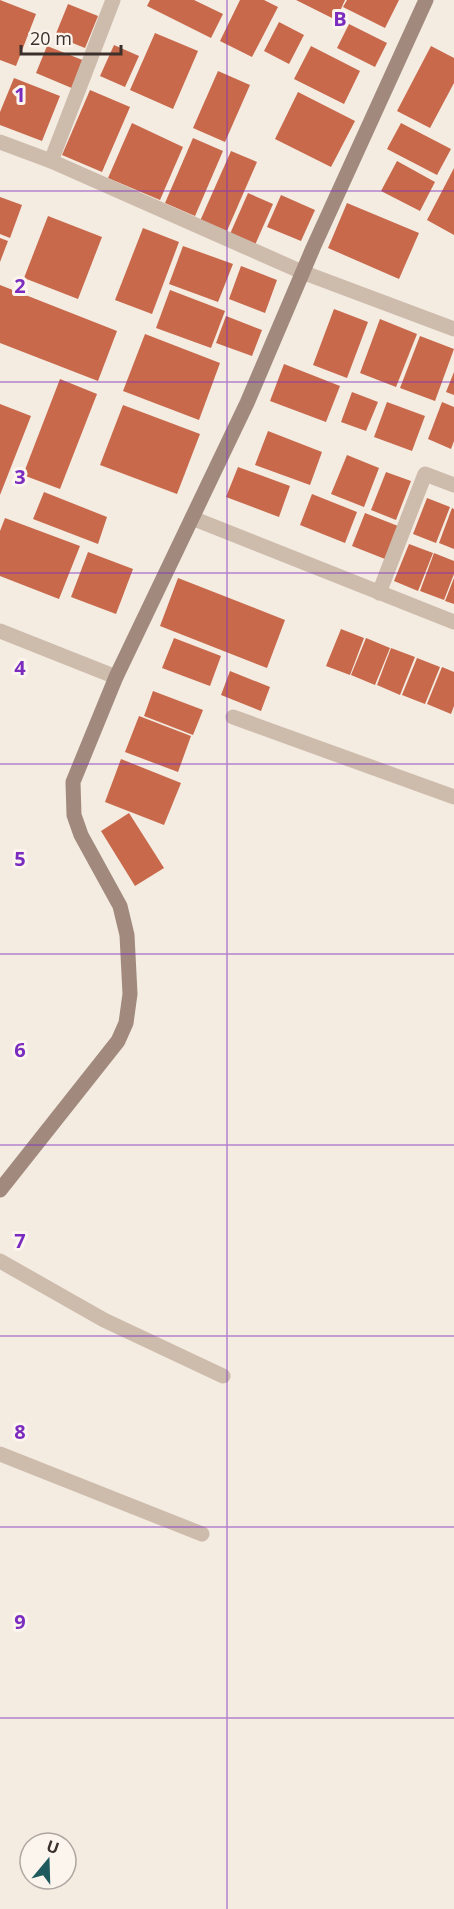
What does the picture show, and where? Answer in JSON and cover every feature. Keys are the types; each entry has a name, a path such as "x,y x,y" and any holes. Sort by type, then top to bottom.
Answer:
{"street":[{"path":"51,161 113,0"},
{"path":"0,1190 117,1041 126,1023 130,994 127,935 120,906 81,835 74,815 73,782 116,677 247,403 302,272 426,0"},
{"path":"0,142 51,161 302,272 454,329"},
{"path":"379,592 425,474 454,485"},
{"path":"192,518 454,622"},
{"path":"0,631 116,677"},
{"path":"233,717 454,796"},
{"path":"0,1261 104,1320 223,1376"},
{"path":"0,1455 202,1534"}],"building":[{"path":"0,0 36,14 16,66 0,60"},
{"path":"150,0 194,0 223,14 211,38 147,6"},
{"path":"240,0 264,0 278,7 252,57 220,41"},
{"path":"296,0 345,0 336,20"},
{"path":"347,0 399,0 385,28 343,7"},
{"path":"68,4 98,16 85,48 55,36"},
{"path":"279,22 304,35 289,64 264,51"},
{"path":"349,24 387,43 375,67 337,48"},
{"path":"155,33 198,51 173,109 130,90"},
{"path":"114,45 139,56 125,87 100,76"},
{"path":"47,46 85,61 74,89 36,73"},
{"path":"311,46 360,71 344,104 294,79"},
{"path":"431,46 454,58 454,83 430,128 397,111"},
{"path":"218,71 250,85 225,142 193,128"},
{"path":"14,78 60,96 42,141 0,125 0,112"},
{"path":"90,90 130,107 102,172 62,155"},
{"path":"298,92 355,121 331,167 275,139"},
{"path":"132,123 183,147 160,200 108,178"},
{"path":"401,123 451,149 437,175 387,149"},
{"path":"193,138 223,151 195,216 165,203"},
{"path":"231,151 257,162 226,233 200,221"},
{"path":"397,161 435,182 420,211 381,191"},
{"path":"454,168 454,235 427,220"},
{"path":"248,193 273,204 255,245 230,234"},
{"path":"281,195 315,210 301,241 267,227"},
{"path":"0,197 22,205 10,238 0,234"},
{"path":"347,203 419,233 399,279 328,248"},
{"path":"48,216 102,237 78,299 24,278"},
{"path":"143,228 179,242 152,314 115,300"},
{"path":"0,238 8,241 0,262"},
{"path":"183,246 233,264 218,302 169,284"},
{"path":"241,266 277,280 265,313 229,299"},
{"path":"0,285 117,331 98,381 0,343"},
{"path":"170,290 225,311 211,348 156,328"},
{"path":"334,309 368,322 347,378 313,365"},
{"path":"226,316 262,330 252,356 216,343"},
{"path":"380,319 417,334 396,387 360,373"},
{"path":"145,334 220,363 199,420 123,391"},
{"path":"420,336 454,349 435,401 400,388"},
{"path":"284,364 340,386 326,422 270,401"},
{"path":"454,372 454,395 446,392"},
{"path":"60,379 97,394 60,489 23,475"},
{"path":"352,392 378,402 366,431 341,422"},
{"path":"387,402 425,416 412,451 374,437"},
{"path":"442,402 454,407 454,441 451,449 428,439"},
{"path":"0,404 31,416 0,495"},
{"path":"123,405 200,434 177,494 100,465"},
{"path":"268,431 322,452 310,485 255,465"},
{"path":"347,455 379,468 364,507 331,494"},
{"path":"238,467 290,486 279,517 226,497"},
{"path":"386,472 411,481 396,520 371,510"},
{"path":"44,492 107,517 98,544 33,519"},
{"path":"312,494 357,512 345,543 300,525"},
{"path":"427,498 450,507 436,543 413,534"},
{"path":"452,508 454,509 454,549 439,543"},
{"path":"365,513 398,526 385,559 352,546"},
{"path":"5,518 80,546 59,599 0,576 0,531"},
{"path":"409,544 433,553 418,591 394,581"},
{"path":"88,552 133,569 116,614 71,597"},
{"path":"434,553 454,561 454,574 444,600 420,591"},
{"path":"178,578 285,620 267,668 160,626"},
{"path":"454,578 454,604 445,601"},
{"path":"341,629 364,638 350,675 326,666"},
{"path":"174,638 221,656 210,686 162,668"},
{"path":"366,638 390,648 375,685 351,675"},
{"path":"391,648 415,657 400,695 377,685"},
{"path":"417,658 440,667 425,704 402,695"},
{"path":"442,667 454,672 454,706 451,714 427,704"},
{"path":"230,671 270,687 261,711 221,695"},
{"path":"153,691 203,710 193,735 144,716"},
{"path":"139,716 191,736 178,772 125,752"},
{"path":"121,759 181,783 164,825 105,802"},
{"path":"129,813 164,868 135,886 101,831"}]}
